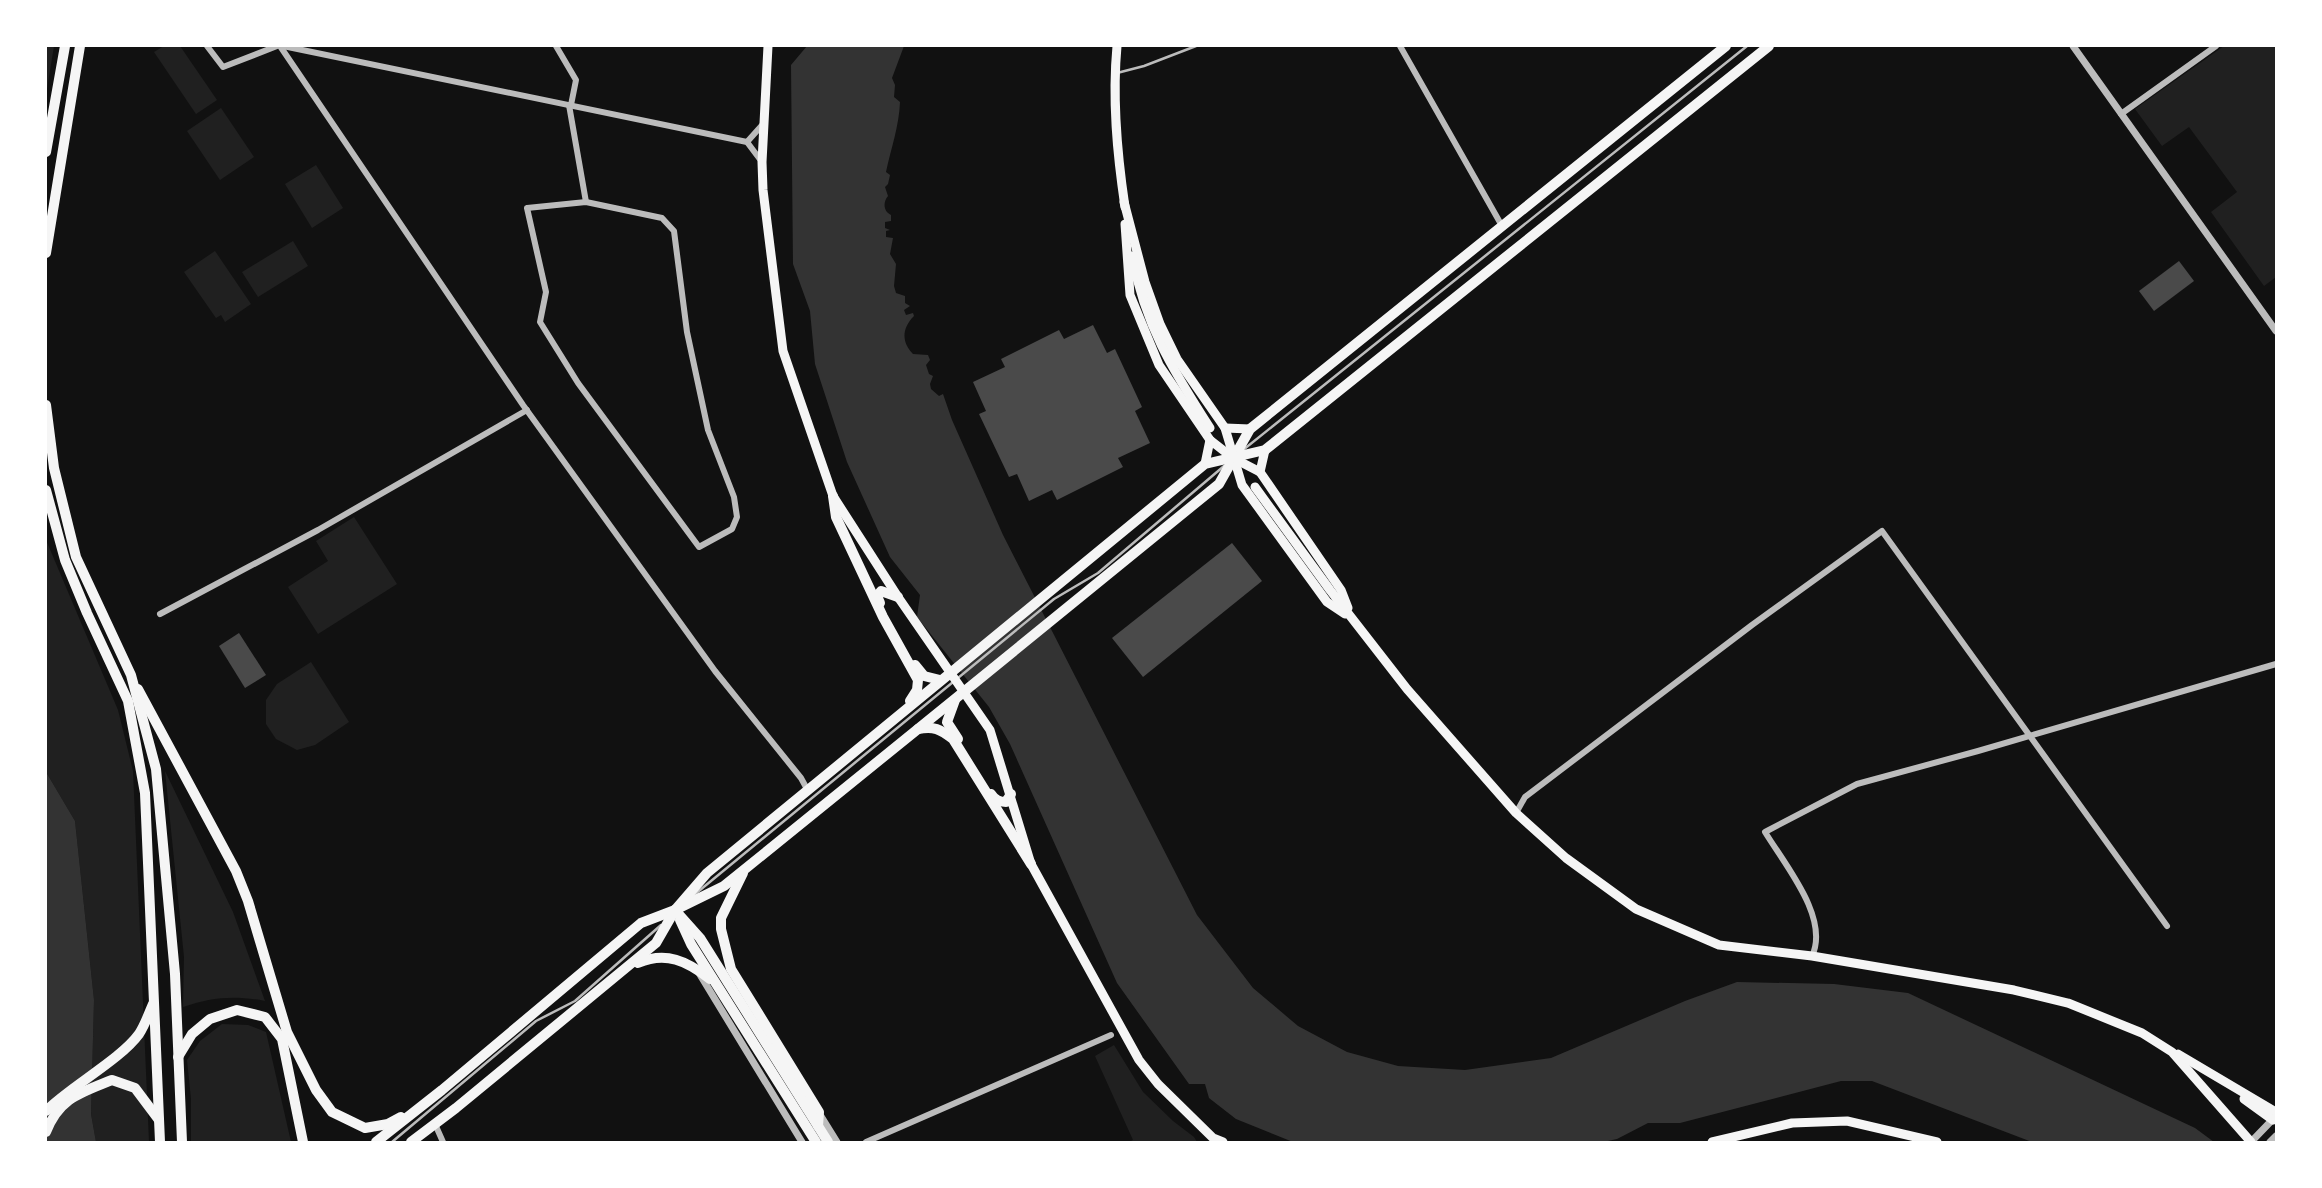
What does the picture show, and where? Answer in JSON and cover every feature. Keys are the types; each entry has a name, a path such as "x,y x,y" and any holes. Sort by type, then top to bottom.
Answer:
{"main road":[{"path":"46,152 65,46"},
{"path":"46,253 80,46"},
{"path":"768,46 763,190 783,351 833,496 836,517 883,617 918,680 916,690 905,709"},
{"path":"1117,46 1116,136 1137,284 1153,331 1173,370 1210,428"},
{"path":"376,1143 641,923 675,911 724,886 1065,610 1219,484 1250,429 1726,46"},
{"path":"414,1141 656,943 675,911 707,873 905,709 943,684 1205,464 1265,450 1769,46"},
{"path":"1124,202 1145,282 1160,324 1177,359 1225,428 1242,485 1327,602 1352,619"},
{"path":"1124,202 1130,295 1159,365 1210,440 1233,458 1260,472 1341,590 1352,619"},
{"path":"46,405 54,468 76,557 131,675 236,871 248,901 287,1032 316,1090 332,1112 365,1128 388,1124 423,1106"},
{"path":"1225,428 1250,429"},
{"path":"1205,464 1210,440"},
{"path":"1260,472 1265,450"},
{"path":"1255,487 1407,689 1516,813 1566,858 1636,909 1719,945 1812,956 2068,1003 2142,1033 2275,1116"},
{"path":"46,490 65,560 86,613 128,701 145,793 160,1143"},
{"path":"833,496 898,597 990,730 1031,864"},
{"path":"898,597 881,591 877,596 918,670 923,676 943,684"},
{"path":"131,675 156,769 159,791 175,974 181,1143"},
{"path":"955,699 947,722 995,799 1006,802 1011,794"},
{"path":"915,730 932,726 953,739 1031,864 1139,1060 1158,1084 1213,1140 1223,1143"},
{"path":"744,869 722,918 721,929 731,970 819,1112 818,1126"},
{"path":"675,911 691,944 816,1143"},
{"path":"675,911 700,937 828,1143"},
{"path":"628,967 652,957 665,957 697,969 717,985"},
{"path":"46,1111 139,1034 155,1000"},
{"path":"177,1058 192,1034 210,1019 237,1010 265,1017 282,1039 303,1143"},
{"path":"2142,1033 2172,1052 2252,1141"},
{"path":"46,1132 53,1114 73,1096 112,1080 135,1088 159,1121"},
{"path":"2210,1097 2213,1087 2219,1084 2275,1116"},
{"path":"1712,1143 1792,1123 1847,1121 1937,1143"}],"street":[{"path":"207,46 223,67 280,46 747,142 762,162"},
{"path":"280,46 527,411 715,671 807,789"},
{"path":"314,52 323,46"},
{"path":"556,46 576,80 570,105 586,202"},
{"path":"1401,46 1502,226"},
{"path":"2073,46 2277,331"},
{"path":"2121,114 2216,46"},
{"path":"747,142 764,123"},
{"path":"586,202 662,218 674,231 687,331 705,418 734,497 737,517 732,529 699,547 578,383 540,322 547,292 527,208 586,202"},
{"path":"160,614 318,530 527,411"},
{"path":"1516,813 1525,797 1752,625 1882,531 2167,926"},
{"path":"1812,956 1818,944 1812,909 1765,832 1857,784 2277,664"},
{"path":"697,969 802,1143"},
{"path":"866,1143 1111,1035"},
{"path":"819,1112 837,1143"},
{"path":"2252,1141 2275,1116"},
{"path":"435,1124 444,1143"},
{"path":"2270,1143 2277,1136"}],"lane":[{"path":"1115,74 1196,46"},
{"path":"1051,595 1098,573 1233,458 1746,46"},
{"path":"392,1143 536,1021 575,1001 651,936 675,911 943,684"}],"shaded area":[{"path":"46,46 54,46 46,95"},
{"path":"164,46 180,46 217,100 196,114 154,52"},
{"path":"807,46 904,46 892,78 895,85 894,97 900,102 886,172 890,175 885,187 888,196 885,206 891,215 891,221 885,222 885,228 890,230 886,231 886,237 893,238 890,254 896,264 896,293 905,296 905,303 910,306 904,310 906,315 913,313 914,316 905,330 906,345 913,354 928,355 930,360 926,365 929,374 933,376 931,389 939,396 943,394 1003,535 1197,915 1253,988 1298,1026 1347,1052 1398,1066 1465,1070 1551,1058 1737,982 1834,984 1908,993 2195,1128 2214,1142 2032,1142 1872,1081 1841,1081 1680,1123 1648,1123 1617,1139 1603,1142 1293,1142 1236,1119 1209,1098 1205,1084 1189,1084 1117,983 1010,744 989,707 917,617 920,595 890,557 847,462 815,364 810,311 793,264 791,65"},
{"path":"2224,46 2276,46 2276,277 2264,286 2211,212 2237,192 2189,127 2162,146 2135,109"},
{"path":"221,108 254,157 220,180 187,131"},
{"path":"316,165 343,208 312,228 285,184"},
{"path":"293,241 308,266 258,297 242,272"},
{"path":"215,251 251,304 225,322 221,315 216,318 184,272"},
{"path":"354,517 397,584 318,634 288,587 328,561 316,541"},
{"path":"46,540 118,710 133,771 149,1142 96,1142 91,1114 94,1000 75,821 46,772"},
{"path":"311,662 349,722 315,745 297,750 276,739 266,724 266,700 277,684"},
{"path":"165,771 233,912 265,1001 223,998 183,1007 184,957"},
{"path":"46,772 75,821 94,1000 91,1114 96,1142 46,1142"},
{"path":"222,1024 248,1025 266,1032 291,1142 191,1142 187,1060 200,1041"},
{"path":"1114,1045 1143,1092 1197,1142 1129,1142 1133,1140 1095,1056"}],"building":[{"path":"2179,261 2194,281 2154,311 2139,291"},
{"path":"1093,325 1107,353 1115,349 1142,407 1135,411 1150,443 1118,458 1123,467 1057,500 1052,490 1029,501 1017,474 1009,477 979,414 986,411 973,382 1005,367 1001,359 1059,330 1064,339"},
{"path":"1232,543 1262,581 1143,677 1112,638"},
{"path":"239,633 266,675 245,688 219,646"}]}
